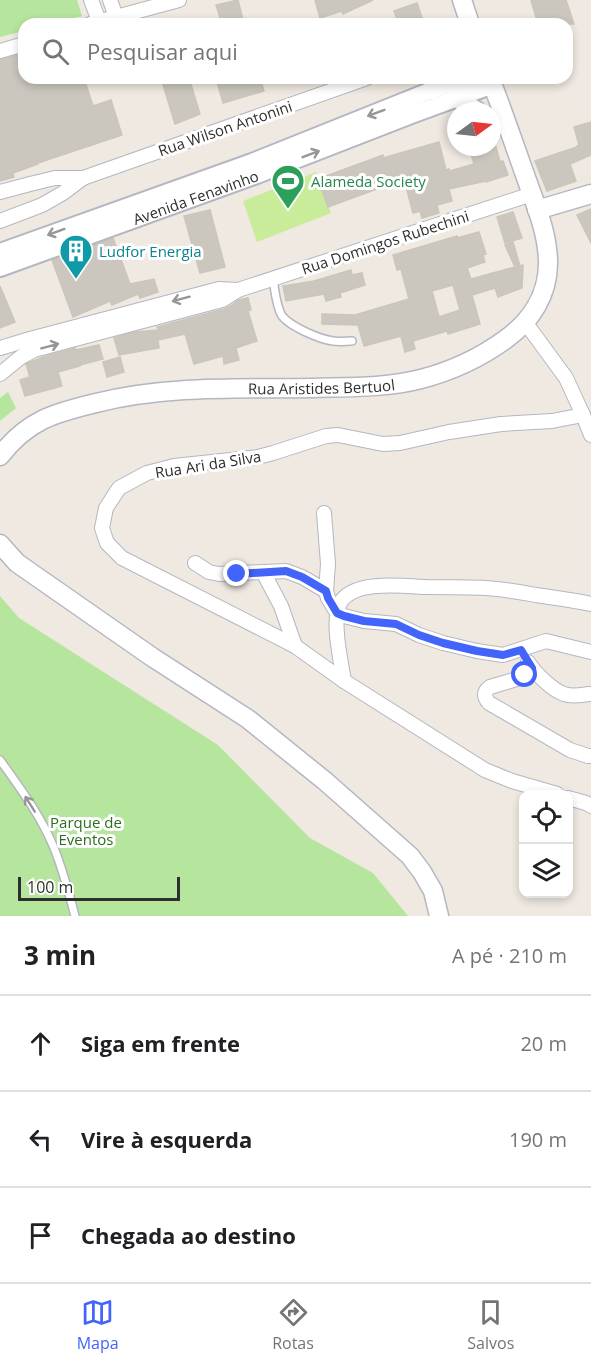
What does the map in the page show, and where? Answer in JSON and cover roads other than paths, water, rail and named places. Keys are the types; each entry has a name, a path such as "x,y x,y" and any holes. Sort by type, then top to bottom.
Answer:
{"main road":[{"name":"Rua Aristides Bertuol","path":"0,456 26,428 51,415 122,396 168,390 352,387 419,380 448,371 496,347 513,334 534,311 542,296 548,264 546,243 535,202 493,84"},
{"path":"457,98 463,102"},
{"path":"501,129 511,136"},
{"path":"535,202 591,194"},
{"path":"0,544 17,563 152,657 248,719 325,781 410,856 433,891 439,916"}],"street":[{"path":"91,0 93,18"},
{"path":"110,0 116,17"},
{"path":"112,18 179,0"},
{"path":"0,51 18,46"},
{"name":"Rua Wilson Antonini","path":"0,221 42,205 83,178 350,84"},
{"name":"Avenida Fenavinho","path":"411,107 437,84"},
{"name":"Avenida Fenavinho","path":"0,268 19,253 254,169 411,107 457,98 488,84"},
{"name":"Rua Wilson Antonini","path":"0,192 55,178 83,178"},
{"name":"Rua Domingos Rubechini","path":"0,374 34,350 222,300 238,290 273,279 535,202"},
{"name":"Avenida Fenavinho","path":"0,252 19,253"},
{"name":"Rua Domingos Rubechini","path":"0,348 219,289 238,290"},
{"path":"525,322 566,378 591,435"},
{"name":"Rua Ari da Silva","path":"540,790 485,770 344,681 295,646 122,558 107,543 102,528 106,508 119,488 147,473 174,466 258,457 326,436 338,435 383,444 501,424 552,421 584,415"},
{"path":"324,513 328,564 326,591 337,613 364,621 396,624 443,643 503,655 546,641 591,652"},
{"path":"195,563 209,572 219,574 286,571 326,591"},
{"path":"263,572 281,606 295,646"},
{"path":"344,681 337,638 337,613 341,601 350,593 361,589 377,586 487,588 591,604"},
{"path":"521,650 532,668 563,694 573,696 589,694"},
{"path":"532,668 520,678 490,687 484,695 486,700 489,704 570,750 591,756"},
{"path":"573,799 591,806"}],"lane":[{"path":"273,279 283,317 318,338 352,341"},
{"path":"0,760 28,799 48,836 75,916"}],"place":[{"name":"Alameda Society","path":"288,210"},
{"name":"Ludfor Energia","path":"76,280"}],"park label":[{"name":"Parque de Eventos","path":"86,830"}]}
